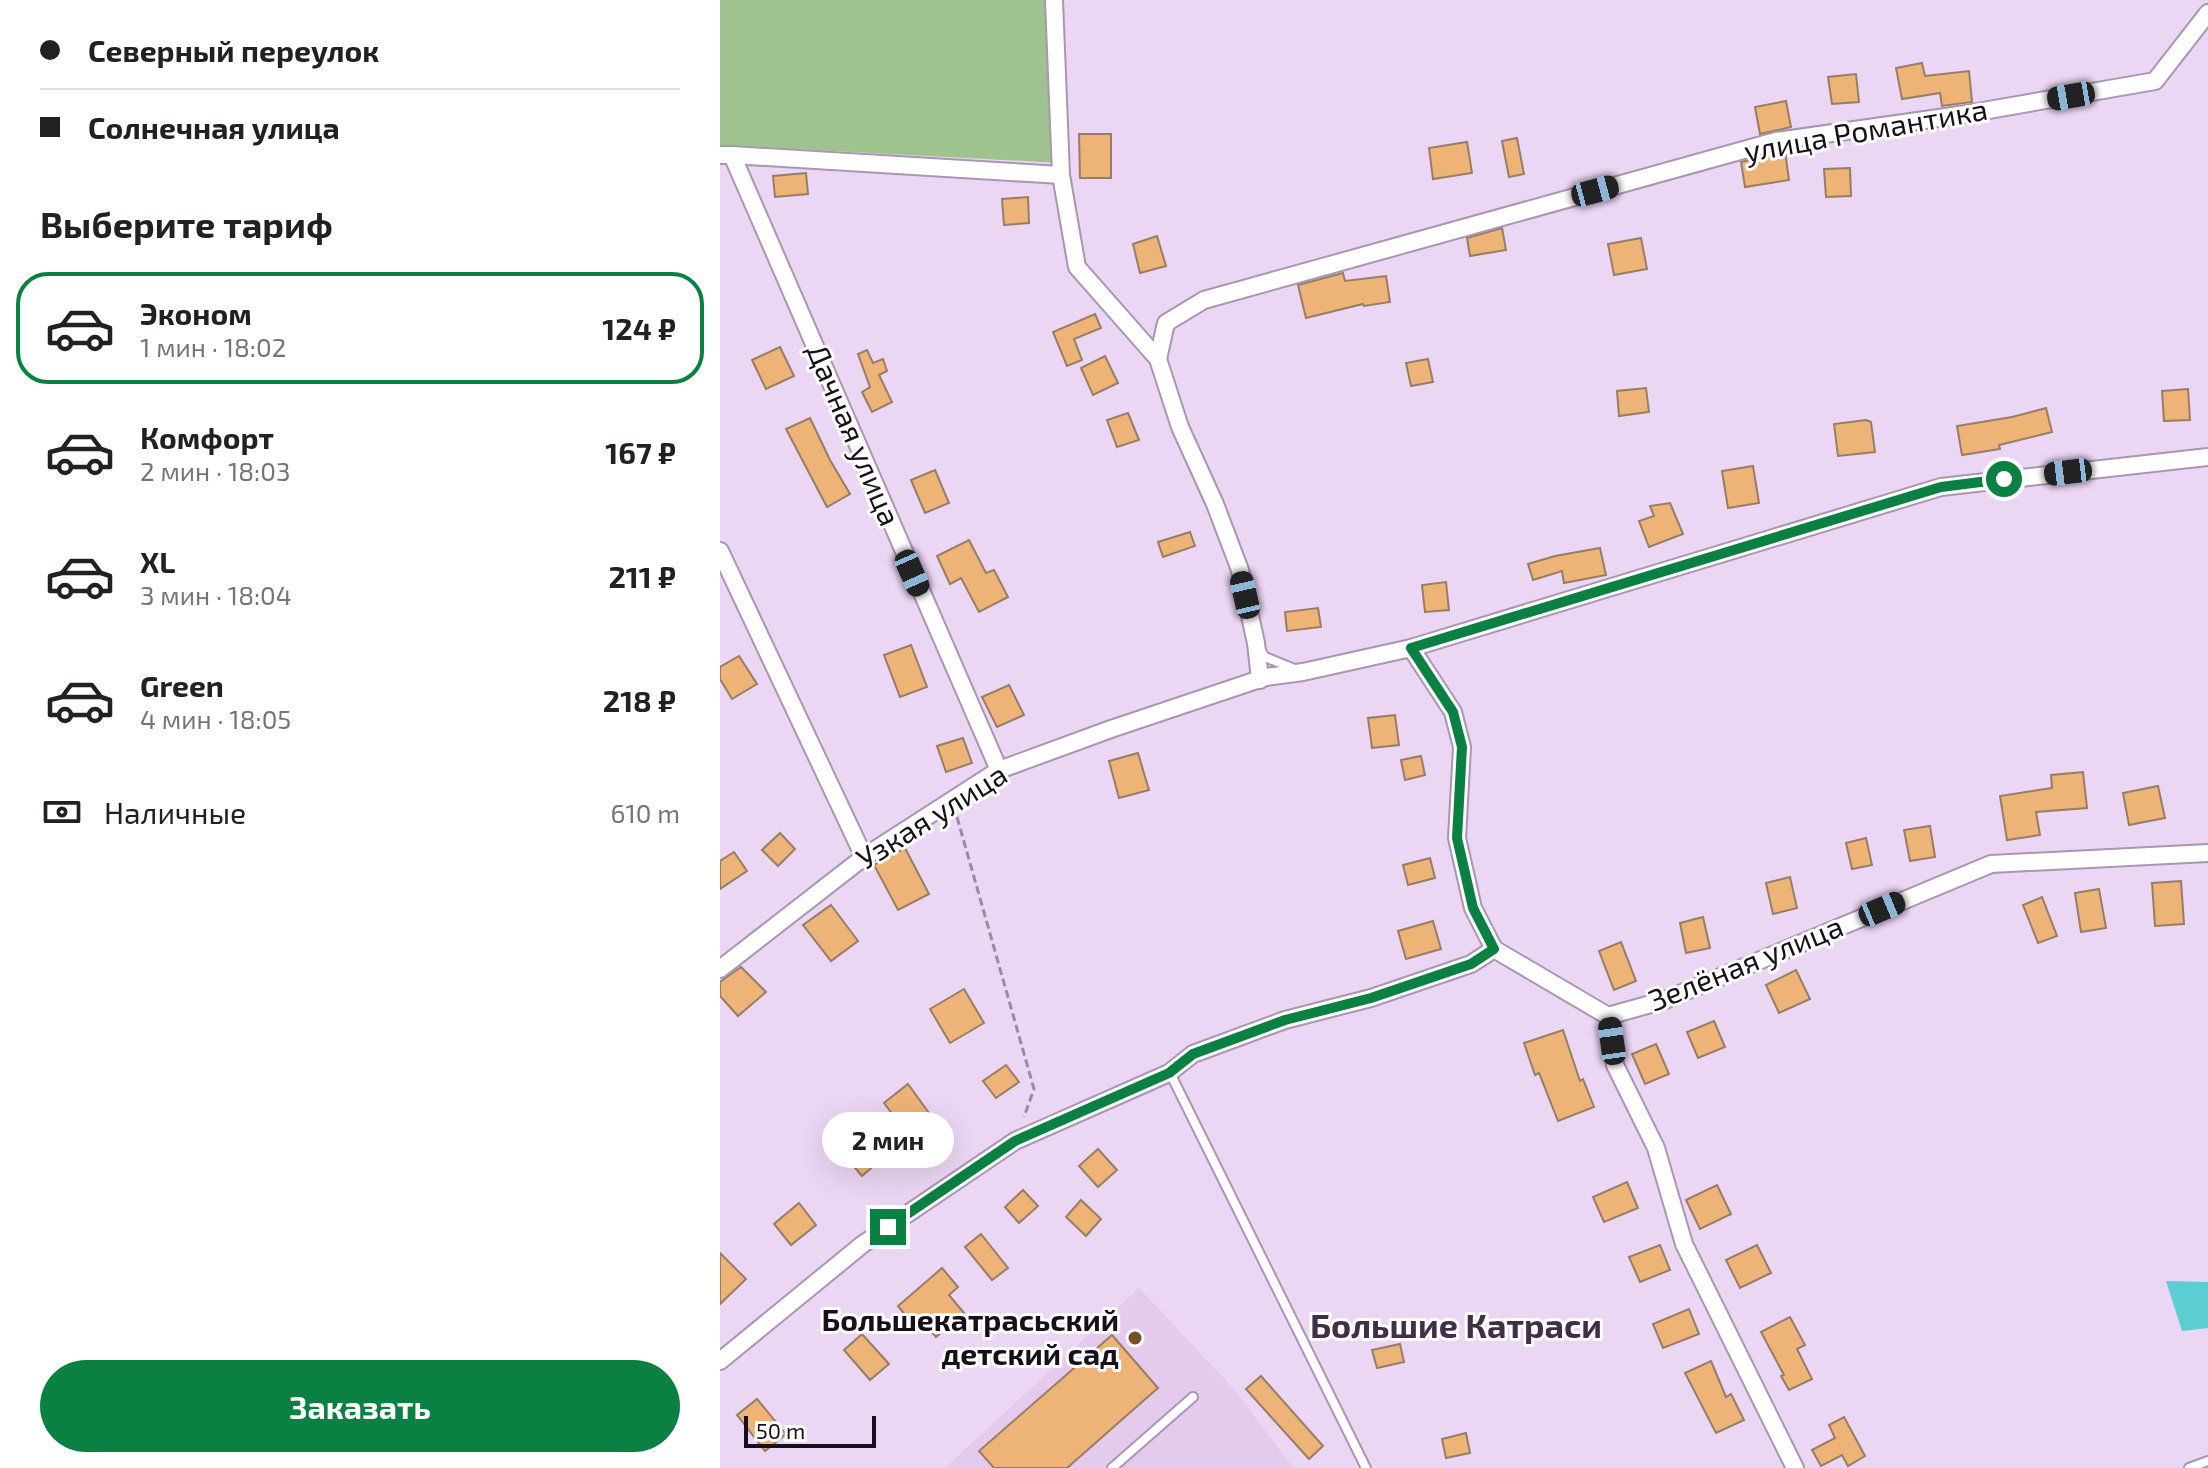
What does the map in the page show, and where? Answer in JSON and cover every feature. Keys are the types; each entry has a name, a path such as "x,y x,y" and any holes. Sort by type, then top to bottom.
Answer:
{"street":[{"path":"1054,0 1061,169 1077,267 1158,359 1180,427 1215,504 1240,570 1256,643 1260,680"},
{"name":"улица Романтика","path":"1158,359 1166,323 1204,300 1776,141 1960,115 2155,81 2208,13"},
{"path":"726,155 1061,169"},
{"name":"Дачная улица","path":"726,155 999,770"},
{"name":"Узкая улица","path":"720,969 864,857 999,770 1111,729 1260,680 1411,648 1941,487 2208,457"},
{"path":"720,551 724,570 864,857"},
{"path":"1411,648 1453,712 1462,747 1457,838 1473,908 1494,949 1608,1016 1615,1065 1656,1148 1684,1244 1795,1468"},
{"name":"Зелёная улица","path":"1608,1016 1665,1000 1991,864 2208,853"},
{"path":"720,1361 863,1244 1015,1141 1169,1073 1193,1054 1285,1020 1371,998 1471,964 1494,949"}],"lane":[{"path":"1256,643 1265,657 1303,672"},
{"path":"1169,1073 1366,1468"},
{"path":"1112,1468 1193,1397"},
{"path":"2189,1468 2208,1461"}],"path":[{"path":"953,802 1034,1089 1015,1141"}],"shaded area":[{"path":"720,0 1054,0 1061,163 720,145"},
{"path":"2166,1281 2208,1282 2208,1328 2182,1331"},
{"name":"Большекатрасьский детский сад","path":"1139,1288 1233,1388 1293,1468 945,1468"}],"building":[{"path":"1922,63 1925,76 1969,71 1972,102 1942,106 1940,93 1902,99 1896,68"},
{"path":"1856,74 1859,102 1832,104 1828,77"},
{"path":"1786,101 1791,127 1760,134 1755,107"},
{"path":"1079,134 1111,134 1111,178 1080,178"},
{"path":"1517,138 1524,174 1509,177 1502,141"},
{"path":"1467,142 1472,173 1433,179 1429,148"},
{"path":"1785,151 1789,180 1745,187 1741,162"},
{"path":"1850,168 1851,196 1826,197 1824,169"},
{"path":"806,173 808,194 775,197 773,176"},
{"path":"1028,197 1029,223 1004,225 1002,199"},
{"path":"1502,228 1506,250 1470,256 1467,238"},
{"path":"1157,236 1166,266 1140,273 1133,244"},
{"path":"1641,238 1647,269 1614,275 1608,244"},
{"path":"1343,273 1345,281 1386,276 1390,302 1363,304 1306,318 1298,285"},
{"path":"1095,314 1101,328 1074,339 1082,360 1067,366 1053,332"},
{"path":"780,347 794,376 766,389 752,360"},
{"path":"867,350 873,363 883,359 887,371 879,375 892,402 872,412 862,392 870,387 858,354"},
{"path":"1105,356 1118,383 1093,395 1081,368"},
{"path":"1428,359 1433,382 1411,386 1406,363"},
{"path":"1646,388 1649,412 1619,416 1617,391"},
{"path":"2188,389 2190,420 2164,421 2162,391"},
{"path":"2046,408 2052,432 1999,445 2000,449 1962,455 1957,426"},
{"path":"1128,413 1139,440 1117,447 1107,420"},
{"path":"810,418 850,494 827,507 786,429"},
{"path":"1871,422 1875,452 1838,456 1834,424"},
{"path":"1753,466 1759,503 1728,508 1722,471"},
{"path":"935,470 949,503 925,513 911,480"},
{"path":"1670,503 1683,534 1649,547 1639,521 1654,516 1650,506"},
{"path":"1190,532 1195,546 1163,557 1158,542"},
{"path":"969,540 986,573 994,570 1008,597 979,612 961,578 950,584 937,556"},
{"path":"1600,548 1606,575 1564,583 1562,571 1533,580 1528,564"},
{"path":"1446,582 1449,610 1425,612 1422,585"},
{"path":"1318,608 1321,627 1287,631 1285,612"},
{"path":"911,645 927,687 900,697 884,655"},
{"path":"739,656 757,684 732,699 720,679 720,667"},
{"path":"1009,685 1024,715 997,727 982,697"},
{"path":"1395,715 1399,745 1372,748 1368,718"},
{"path":"963,738 972,763 946,772 937,746"},
{"path":"1138,753 1149,790 1119,798 1109,761"},
{"path":"1421,756 1425,775 1405,780 1401,760"},
{"path":"2083,772 2087,808 2036,812 2040,835 2007,840 2000,796 2052,788 2051,775"},
{"path":"2158,786 2165,818 2129,825 2123,793"},
{"path":"1930,826 1935,857 1910,861 1904,830"},
{"path":"780,833 795,849 778,866 762,850"},
{"path":"1866,838 1872,865 1852,869 1846,843"},
{"path":"905,848 929,894 898,910 874,865"},
{"path":"734,852 747,871 720,889 720,861"},
{"path":"1430,858 1435,878 1408,885 1403,865"},
{"path":"1790,877 1797,908 1773,914 1766,883"},
{"path":"2181,881 2184,924 2155,926 2152,883"},
{"path":"2099,889 2106,928 2081,932 2075,893"},
{"path":"2042,897 2057,936 2038,943 2023,905"},
{"path":"831,905 858,941 831,961 803,925"},
{"path":"1703,917 1710,948 1686,953 1680,923"},
{"path":"1433,921 1441,949 1406,959 1398,931"},
{"path":"1621,942 1636,981 1614,990 1599,951"},
{"path":"741,967 766,992 738,1016 720,996 720,982"},
{"path":"1796,970 1810,999 1779,1013 1766,985"},
{"path":"964,989 984,1023 950,1043 930,1009"},
{"path":"1714,1021 1725,1047 1698,1058 1687,1032"},
{"path":"1563,1030 1580,1081 1583,1079 1594,1107 1558,1121 1539,1073 1535,1075 1524,1043"},
{"path":"1656,1044 1669,1074 1645,1084 1632,1054"},
{"path":"1006,1065 1019,1082 996,1098 983,1081"},
{"path":"908,1084 929,1113 905,1131 884,1103"},
{"path":"853,1134 877,1163 862,1176 837,1147"},
{"path":"1098,1149 1117,1170 1098,1187 1079,1166"},
{"path":"1627,1182 1638,1208 1604,1222 1593,1197"},
{"path":"1717,1185 1731,1214 1700,1229 1686,1200"},
{"path":"1023,1190 1038,1206 1019,1223 1005,1207"},
{"path":"1081,1200 1101,1219 1086,1236 1066,1217"},
{"path":"799,1203 816,1225 791,1245 774,1224"},
{"path":"981,1234 1008,1268 992,1280 965,1247"},
{"path":"1660,1245 1670,1270 1640,1282 1629,1257"},
{"path":"1757,1245 1771,1273 1740,1288 1726,1260"},
{"path":"720,1253 746,1279 720,1304"},
{"path":"942,1268 958,1287 949,1295 964,1313 936,1337 920,1319 911,1322 898,1306"},
{"path":"1689,1309 1699,1334 1663,1348 1653,1324"},
{"path":"1790,1317 1805,1345 1797,1349 1812,1379 1789,1390 1761,1332"},
{"path":"862,1334 889,1364 870,1380 844,1350"},
{"path":"1112,1335 1158,1388 1067,1468 994,1468 979,1451"},
{"path":"1400,1344 1404,1362 1377,1368 1372,1350"},
{"path":"1711,1361 1726,1397 1731,1394 1744,1420 1716,1433 1685,1373"},
{"path":"1261,1376 1323,1446 1309,1459 1246,1389"},
{"path":"757,1399 786,1434 765,1451 737,1415"},
{"path":"1844,1417 1865,1456 1848,1466 1842,1455 1821,1466 1812,1450 1835,1438 1829,1425"},
{"path":"1466,1433 1470,1453 1446,1458 1442,1439"}],"place":[{"name":"Большекатрасьский детский сад","path":"1135,1338"}],"district":[{"name":"Большие Катраси","path":"1456,1326"}],"route":[{"path":"888,1227 1015,1141 1169,1073 1193,1054 1285,1020 1371,998 1471,964 1494,949 1473,908 1457,838 1462,747 1453,712 1411,648 1941,487 2004,479"}]}
